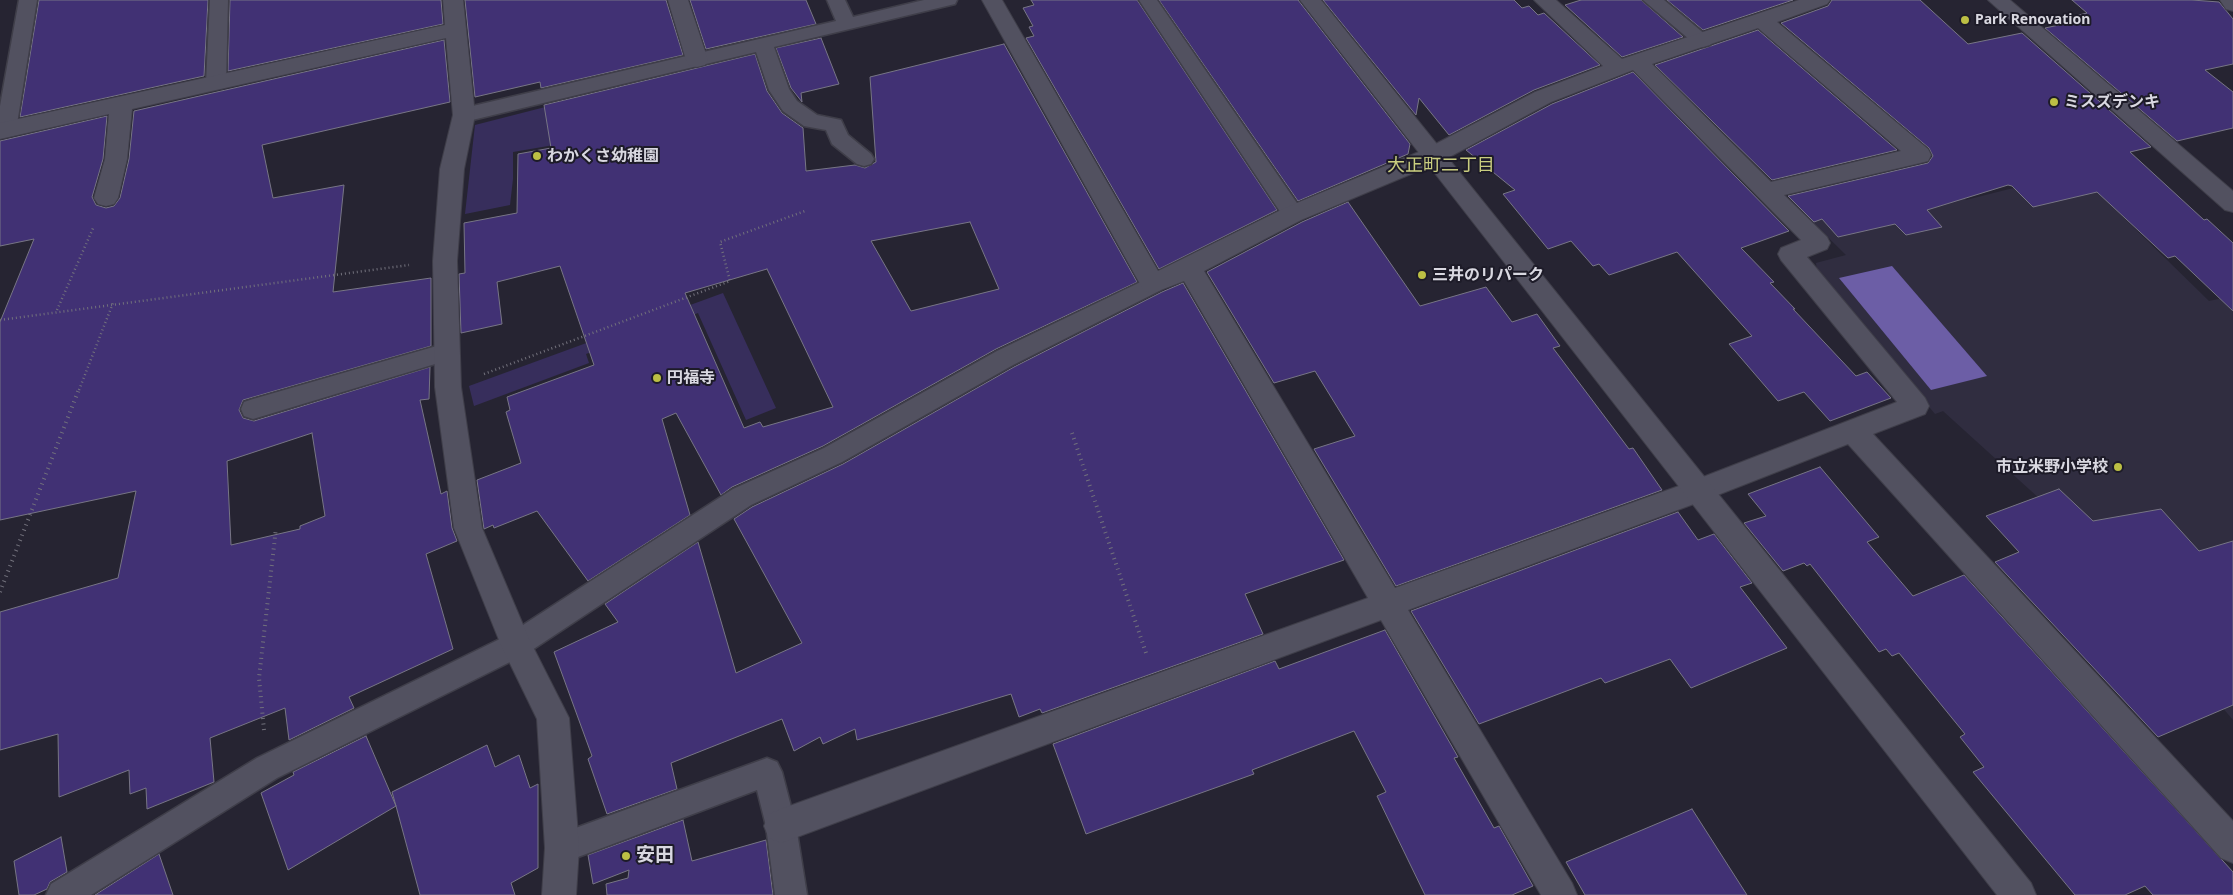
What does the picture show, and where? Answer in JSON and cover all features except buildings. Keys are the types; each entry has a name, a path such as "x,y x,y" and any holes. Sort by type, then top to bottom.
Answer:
{"street":[{"path":"453,0 464,115 452,169 445,261 448,387 468,528 516,645 553,718 562,848 559,895"},
{"path":"678,0 697,60"},
{"path":"992,0 1153,284 1189,268 1293,214 1434,154 1543,97 1628,65 1763,21 1820,0"},
{"path":"1310,0 1434,154 2019,895"},
{"path":"781,826 1700,490 1916,406 1790,254 1818,243 1767,191 1628,65 1544,0"},
{"path":"1998,0 2233,204"},
{"path":"2230,0 2233,5"},
{"path":"1763,21 1920,155 1767,191"},
{"path":"3,131 456,29"},
{"path":"106,198 116,158 120,104"},
{"path":"1189,268 1560,895"},
{"path":"1852,430 2233,846"}],"lane":[{"path":"3,131 28,0"},
{"path":"216,83 219,0"},
{"path":"836,0 847,24"},
{"path":"464,115 948,0"},
{"path":"1148,0 1293,214"},
{"path":"1652,0 1703,41"},
{"path":"763,44 779,90 790,106 811,121 834,125 839,139 864,160"},
{"path":"62,895 267,768 516,645 742,497 833,455 1005,358 1153,284"},
{"path":"253,410 447,352"},
{"path":"562,848 767,772 781,826 791,895"}],"path":[{"path":"57,310 106,198"},
{"path":"448,387 730,282 720,242 805,211"},
{"path":"0,320 57,310 445,261"},
{"path":"0,592 113,303"},
{"path":"1072,433 1158,688"},
{"path":"267,768 259,678 276,528"}],"shaded area":[{"path":"604,92 612,135 513,152 513,179 510,205 465,214 475,125"},
{"name":"市立米野小学校","path":"1928,165 1966,200 2077,172 2209,301 2233,296 2233,720 2062,519 1943,411 1935,414 1817,271 1816,263 1846,255 1789,199"},
{"path":"1892,266 1987,376 1931,390 1839,278"},
{"path":"723,293 776,408 746,420 698,313 586,354 589,363 474,406 469,386"}],"place":[{"name":"Park Renovation","path":"1965,20"},
{"name":"ミスズデンキ","path":"2054,102"},
{"name":"わかくさ幼稚園","path":"537,156"},
{"name":"三井のリパーク","path":"1422,275"},
{"name":"円福寺","path":"657,378"},
{"name":"市立米野小学校","path":"2118,467"},
{"name":"安田","path":"626,856"}],"district":[{"name":"大正町二丁目","path":"1441,166"}]}
